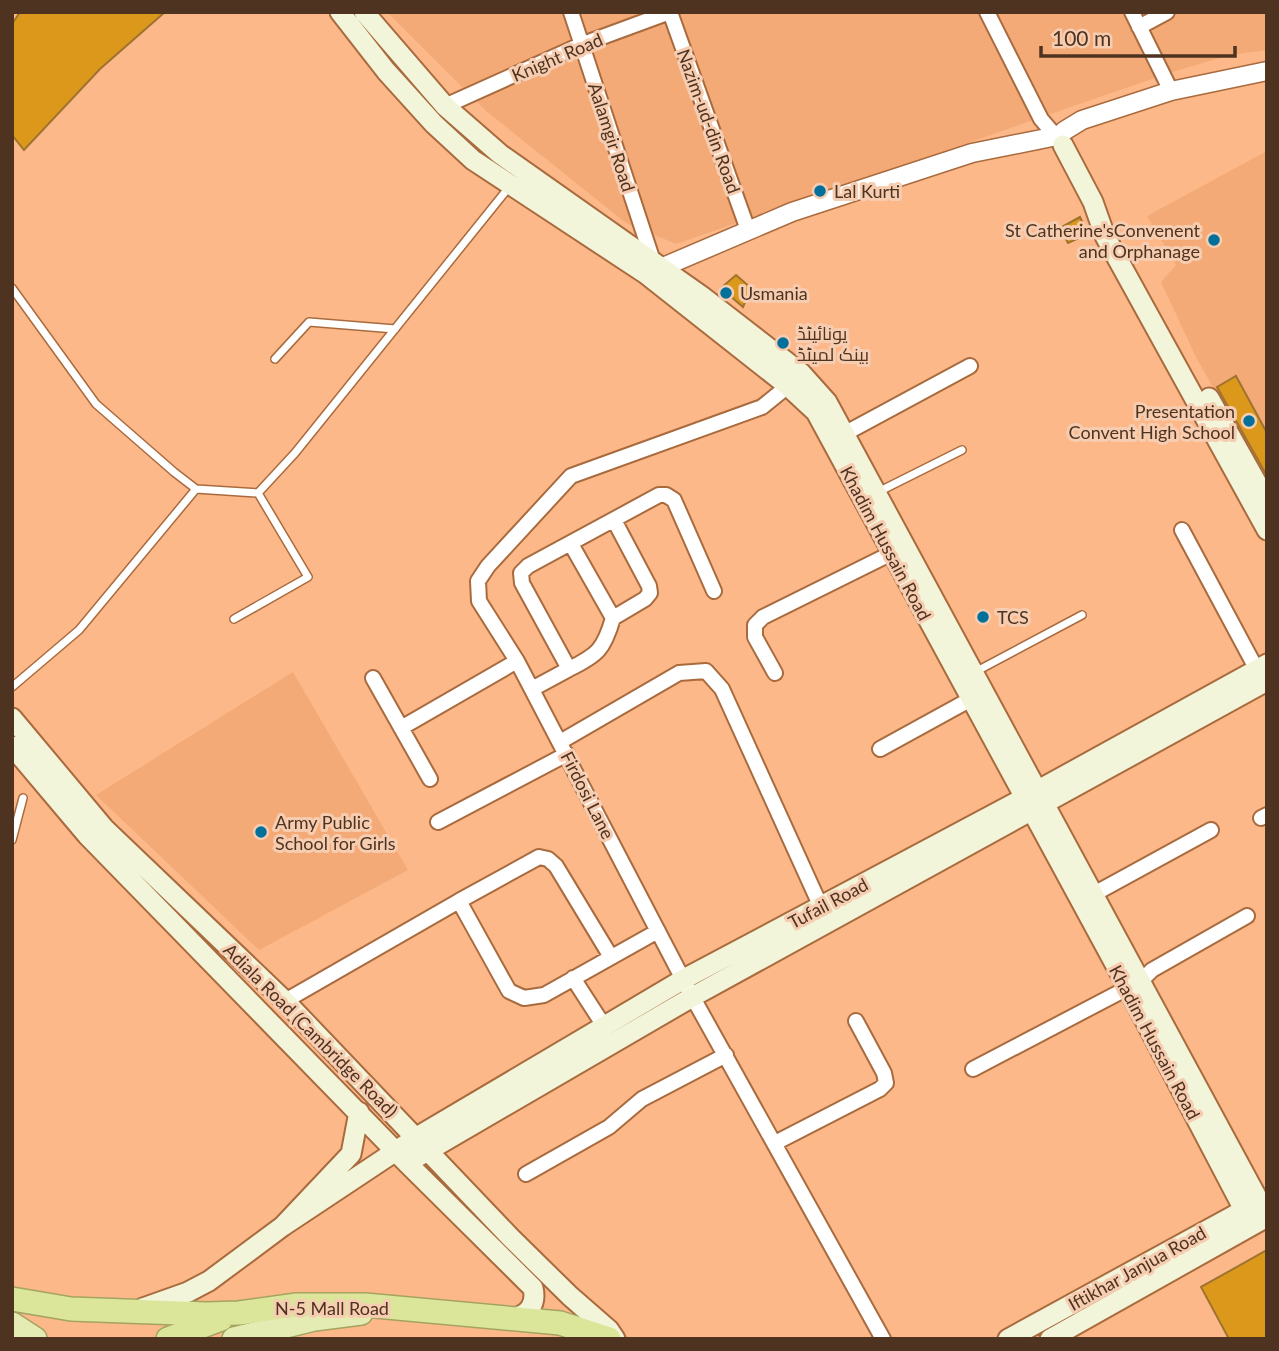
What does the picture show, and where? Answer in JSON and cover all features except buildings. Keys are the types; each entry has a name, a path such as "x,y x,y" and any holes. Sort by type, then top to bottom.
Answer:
{"highway":[{"name":"N-5 Mall Road","path":"12,1300 71,1310 125,1313 239,1313 297,1305 365,1305 560,1323 609,1339"},
{"path":"168,1339 239,1313"}],"main road":[{"name":"Khadim Hussain Road","path":"340,12 386,71 433,124 473,160 510,185 704,297 801,373 827,402 974,673 1035,801 1258,1210"},
{"name":"Khadim Hussain Road","path":"365,12 445,106 500,154 653,267 816,412 971,699 1094,894 1134,985"},
{"path":"1058,137 1093,202 1105,236 1267,530"},
{"path":"1093,202 1116,230 1267,501"},
{"name":"Tufail Road","path":"423,1144 604,1026 689,988 1035,801 1264,672"},
{"name":"Adiala Road (Cambridge Road)","path":"12,718 104,828 285,1001 511,1238 609,1330 615,1339"},
{"name":"Adiala Road (Cambridge Road)","path":"12,746 87,835 401,1157 533,1288 535,1298 532,1308 522,1317 512,1319"},
{"name":"Tufail Road","path":"283,1226 689,988 821,907 1035,801"},
{"path":"125,1313 158,1304 209,1281 283,1226 351,1154 359,1112"},
{"name":"Iftikhar Janjua Road","path":"1008,1339 1258,1210"},
{"name":"Iftikhar Janjua Road","path":"1050,1339 1258,1210"},
{"path":"234,1339 314,1319 396,1308"},
{"path":"12,1324 35,1339"}],"street":[{"name":"Aalamgir Road","path":"572,12 653,267"},
{"name":"Knight Road","path":"445,106 583,44 670,12"},
{"name":"Nazim-ud-din Road","path":"670,12 748,230"},
{"path":"986,12 1041,120 1058,137"},
{"path":"1132,12 1171,91"},
{"path":"1139,27 1167,12"},
{"path":"653,267 792,212 972,153 1058,137 1082,120 1171,91 1267,71"},
{"path":"844,434 970,366"},
{"name":"Firdosi Lane","path":"788,386 762,407 571,476 488,566 478,581 480,601 517,661 689,988 883,1339"},
{"path":"569,669 522,583 521,573 528,566 659,495 666,495 674,500 715,591"},
{"path":"532,689 592,658 605,643 612,618 645,599 650,593 649,586 614,520"},
{"path":"1182,530 1264,672"},
{"path":"571,544 612,618"},
{"path":"775,673 755,636 755,625 763,618 892,553"},
{"path":"401,728 517,661"},
{"path":"438,822 564,748 679,673 706,670 722,689 821,907"},
{"path":"373,678 430,779"},
{"path":"880,749 971,699"},
{"path":"1094,894 1211,830"},
{"path":"285,1001 539,857 548,859 556,866 611,957"},
{"path":"458,901 509,990 524,998 544,995 658,930"},
{"path":"974,1069 1134,985 1152,970 1247,916"},
{"path":"573,978 604,1026"},
{"path":"775,1143 880,1089 886,1083 884,1073 856,1021"},
{"path":"526,1174 609,1127 642,1099 726,1055"}],"lane":[{"path":"258,494 295,453 510,185"},
{"path":"12,288 96,404 196,489 258,494"},
{"path":"275,359 309,323 395,329"},
{"path":"876,493 962,450"},
{"path":"12,687 79,631 196,489"},
{"path":"234,619 308,578 258,494"},
{"path":"974,673 1082,615"},
{"path":"12,840 23,798"}],"shaded area":[{"path":"387,12 1267,12 1267,50 1230,55 1172,72 676,244 626,223 485,110"},
{"name":"St Catherine'sConvenent and Orphanage","path":"1267,151 1267,485 1196,357 1161,282 1176,265 1147,216"},
{"name":"Army Public School for Girls","path":"293,672 408,870 259,950 96,795"}],"place":[{"name":"Lal Kurti","path":"820,191"},
{"name":"St Catherine'sConvenent and Orphanage","path":"1214,240"},
{"name":"Usmania","path":"726,293"},
{"name":"یونائیٹڈ بینک لمیٹڈ","path":"783,343"},
{"name":"Presentation Convent High School","path":"1249,421"},
{"name":"TCS","path":"983,617"},
{"name":"Army Public School for Girls","path":"261,832"}]}
